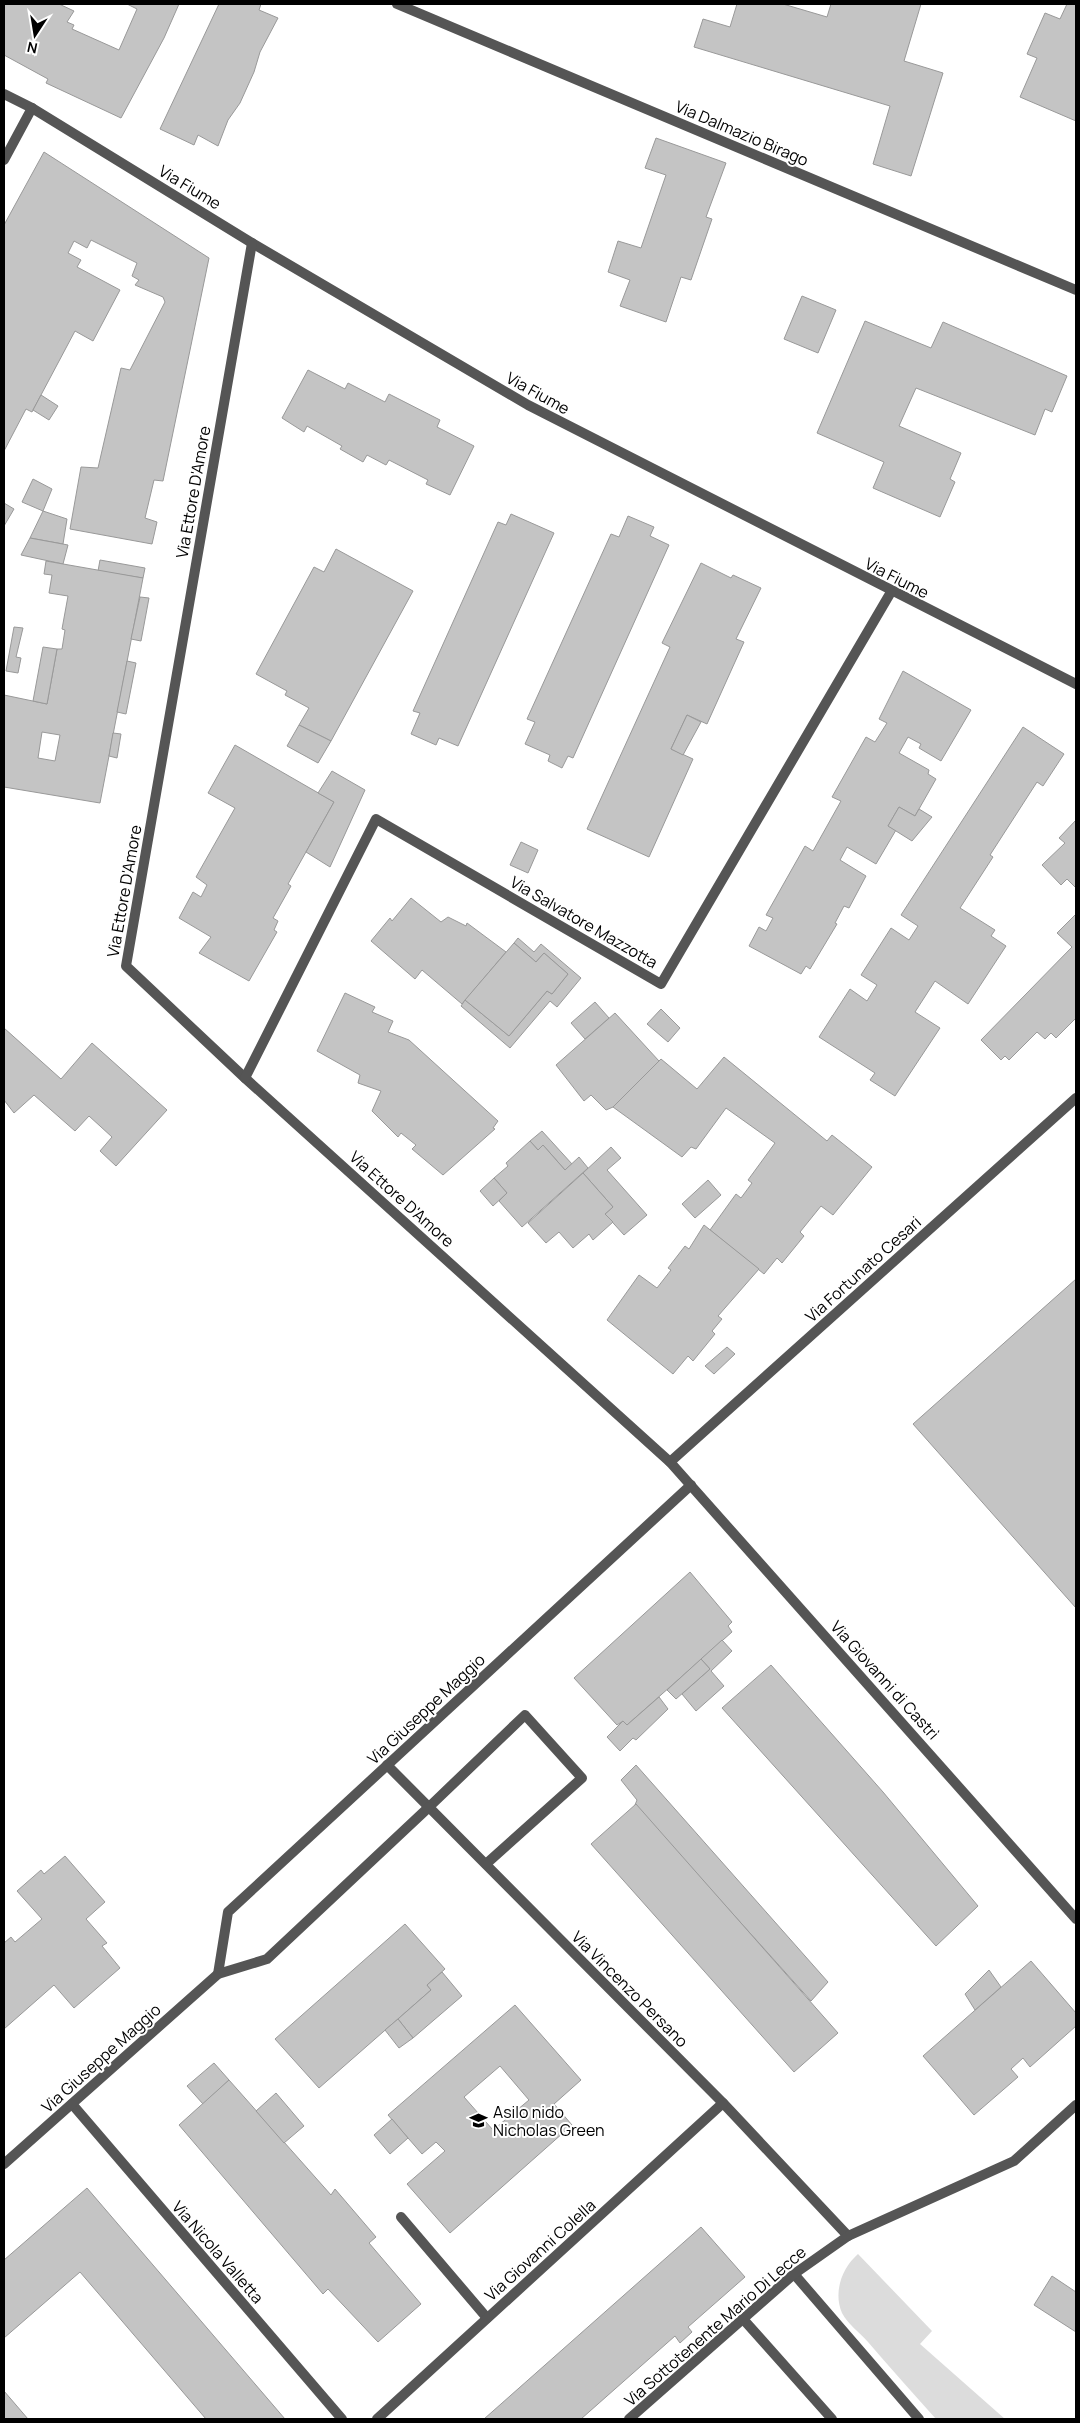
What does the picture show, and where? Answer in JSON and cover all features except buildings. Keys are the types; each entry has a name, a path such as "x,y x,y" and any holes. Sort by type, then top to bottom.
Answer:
{"street":[{"name":"Via Dalmazio Birago","path":"397,4 1076,290"},
{"name":"Via Fiume","path":"4,94 32,108 252,243 528,405 891,592 1076,684"},
{"path":"4,160 32,108"},
{"name":"Via Ettore D'Amore","path":"252,243 126,966 245,1078 670,1462"},
{"name":"Via Salvatore Mazzotta","path":"245,1078 376,819 661,984 891,592"},
{"name":"Via Fortunato Cesari","path":"670,1462 1076,1098"},
{"name":"Via Giovanni di Castrì","path":"670,1462 1076,1918"},
{"name":"Via Giuseppe Maggio","path":"218,1974 228,1912 691,1484"},
{"name":"Via Giuseppe Maggio","path":"4,2164 218,1974 267,1959 525,1715 582,1778 486,1864"},
{"name":"Via Vincenzo Persano","path":"387,1765 723,2104 848,2236"},
{"name":"Via Nicola Valletta","path":"72,2104 342,2419"},
{"name":"Via Giovanni Colella","path":"377,2419 723,2104"},
{"name":"Via Sottotenente Mario Di Lecce","path":"629,2419 794,2274 848,2236 1014,2162 1076,2105"},
{"path":"401,2217 487,2318"},
{"path":"794,2274 919,2419"},
{"path":"742,2319 832,2419"}],"shaded area":[{"path":"858,2254 932,2331 920,2344 1005,2419 936,2419 850,2324 842,2313 838,2297 841,2281 847,2266"}],"place":[{"name":"Asilo nido Nicholas Green","path":"479,2121"}]}
